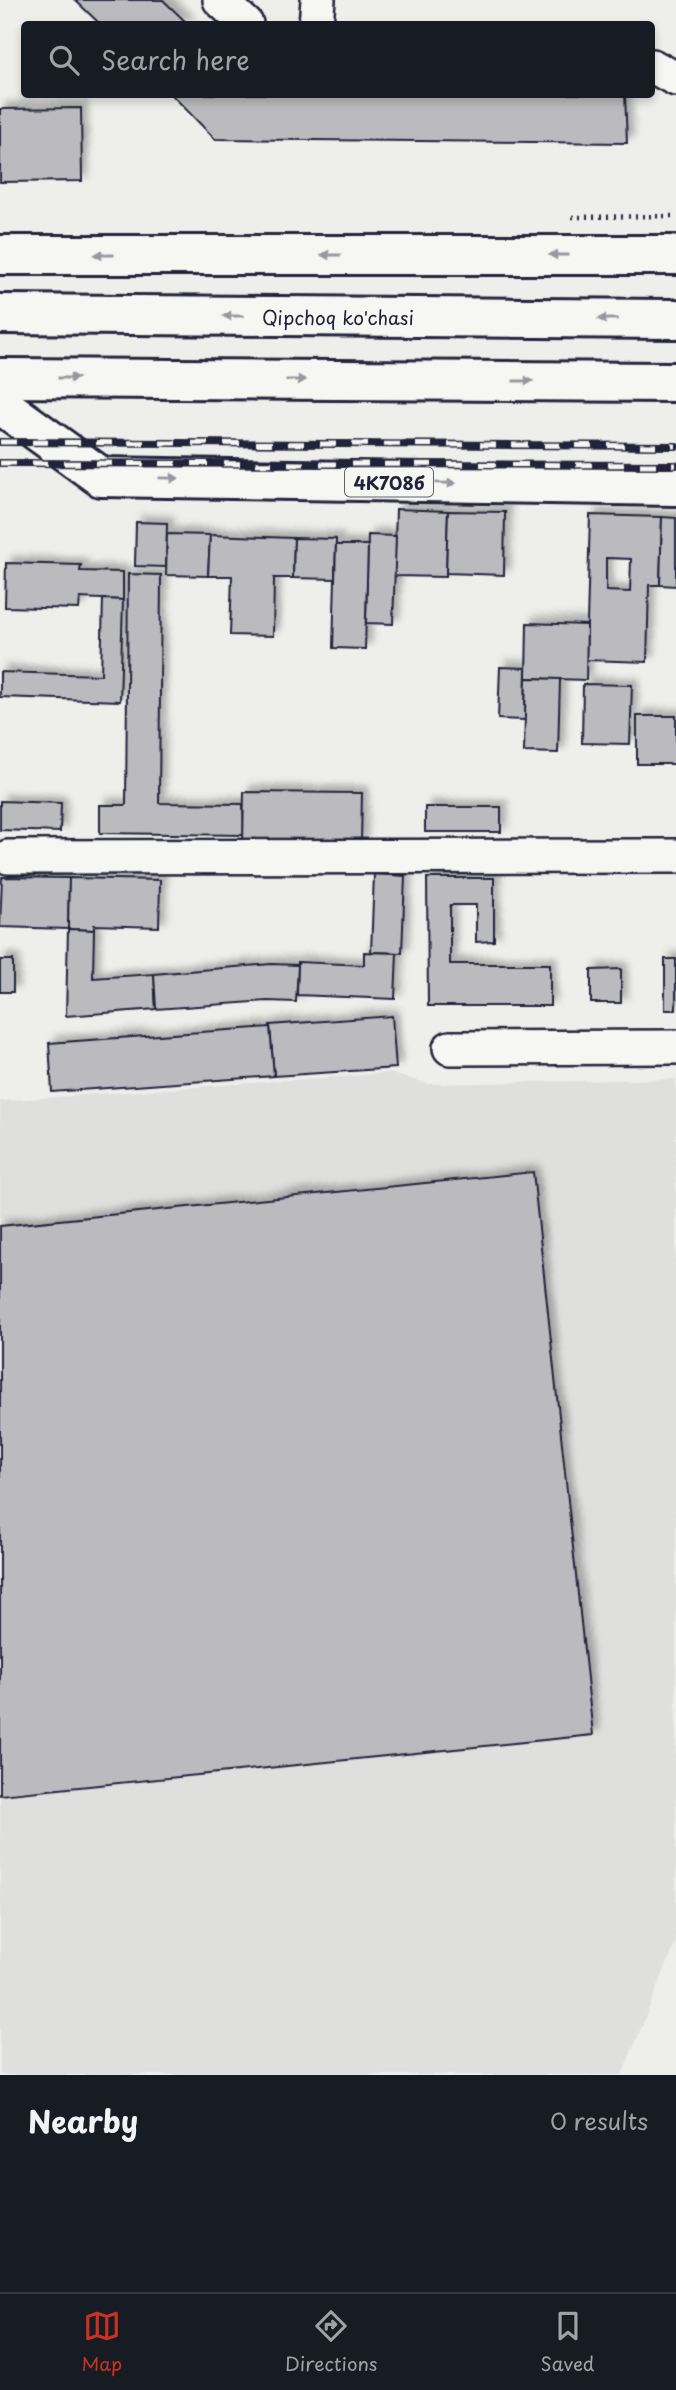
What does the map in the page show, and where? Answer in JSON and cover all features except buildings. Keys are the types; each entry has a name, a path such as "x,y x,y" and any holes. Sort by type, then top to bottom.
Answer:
{"main road":[{"path":"0,255 676,255"},
{"name":"Qipchoq ko'chasi","path":"0,314 676,319"},
{"path":"0,378 676,382"},
{"name":"4К708б","path":"0,404 101,477 676,486"}],"lane":[{"path":"220,0 243,21"},
{"path":"316,21 318,0"},
{"path":"655,68 676,79"},
{"path":"8,857 676,856"},
{"path":"450,1048 676,1047"}],"shaded area":[{"path":"389,1073 428,1084 676,1079 676,1942 622,2075 0,2075 0,1101"}],"railway":[{"path":"0,442 676,446"},
{"path":"0,463 676,465"}]}
